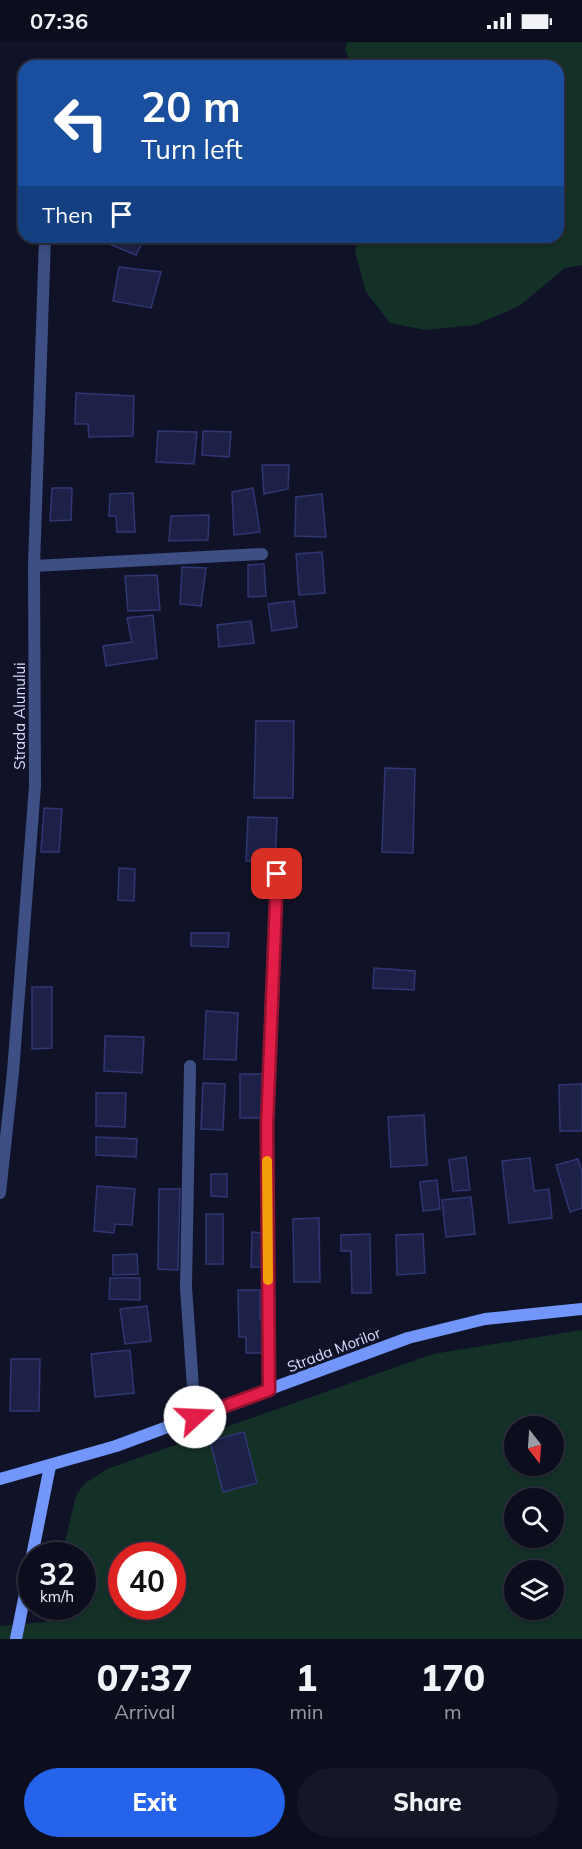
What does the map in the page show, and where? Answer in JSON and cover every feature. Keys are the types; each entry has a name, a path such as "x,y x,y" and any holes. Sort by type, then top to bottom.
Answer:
{"street":[{"name":"Strada Alunului","path":"0,1193 13,1072 35,786 34,566 45,243"},
{"path":"34,566 262,554"},
{"path":"269,1390 267,1126 277,874"},
{"path":"190,1066 186,1287 195,1417"},
{"name":"Strada Morilor","path":"0,1479 116,1446 408,1338 485,1319 582,1309"},
{"path":"35,1542 50,1466"},
{"path":"16,1639 20,1620"}],"green space":[{"path":"347,42 582,42 582,265 565,268 519,306 475,325 425,330 390,323 366,292 355,251 358,243 564,243 564,60 350,60 345,50"},
{"path":"582,1330 582,1639 0,1639 0,1626 45,1622 46,1620 96,1620 96,1542 65,1542 76,1496 84,1484 107,1469 433,1354"}],"building":[{"path":"107,243 142,243 136,255"},
{"path":"119,267 161,272 151,308 113,301"},
{"path":"76,393 134,396 133,436 89,437 88,424 75,424"},
{"path":"158,431 197,432 194,464 156,462"},
{"path":"203,431 231,432 229,457 202,455"},
{"path":"262,465 289,465 288,489 264,494"},
{"path":"52,488 72,488 71,520 50,521"},
{"path":"253,488 260,532 234,535 232,492"},
{"path":"133,493 135,532 117,532 116,516 109,516 110,494"},
{"path":"322,494 326,537 295,536 296,497"},
{"path":"209,515 208,540 169,541 171,516"},
{"path":"322,552 325,593 299,595 296,554"},
{"path":"264,564 266,596 248,597 248,565"},
{"path":"182,567 206,568 201,606 180,604"},
{"path":"157,575 160,610 128,611 125,576"},
{"path":"294,601 297,627 272,631 268,604"},
{"path":"153,615 157,658 106,666 103,646 132,642 127,618"},
{"path":"251,621 254,643 219,647 217,625"},
{"path":"256,721 294,721 293,798 254,798"},
{"path":"385,768 415,769 413,853 382,852"},
{"path":"44,808 62,809 59,852 41,852"},
{"path":"248,817 277,818 275,862 246,861"},
{"path":"119,868 135,869 134,901 118,900"},
{"path":"191,933 229,933 228,947 191,946"},
{"path":"374,968 415,971 414,990 373,988"},
{"path":"32,987 52,987 52,1048 32,1049"},
{"path":"206,1011 238,1013 236,1060 204,1059"},
{"path":"105,1036 144,1037 142,1073 104,1071"},
{"path":"240,1074 262,1074 262,1118 240,1118"},
{"path":"203,1083 225,1084 223,1130 201,1129"},
{"path":"582,1084 582,1131 560,1131 559,1085"},
{"path":"96,1093 126,1093 125,1127 96,1126"},
{"path":"424,1115 427,1165 391,1167 388,1117"},
{"path":"96,1137 137,1139 136,1157 96,1155"},
{"path":"466,1157 470,1190 453,1191 449,1160"},
{"path":"530,1158 534,1191 549,1189 552,1218 509,1223 502,1161"},
{"path":"578,1159 582,1172 582,1208 570,1212 556,1165"},
{"path":"211,1174 227,1174 227,1197 211,1196"},
{"path":"437,1180 440,1209 423,1211 420,1182"},
{"path":"97,1186 135,1189 132,1225 115,1224 114,1233 94,1231"},
{"path":"159,1189 180,1189 178,1270 158,1269"},
{"path":"471,1197 475,1234 446,1237 442,1200"},
{"path":"206,1214 223,1214 223,1264 206,1264"},
{"path":"319,1218 320,1282 294,1282 293,1219"},
{"path":"252,1232 264,1233 263,1267 251,1267"},
{"path":"370,1234 371,1293 352,1293 351,1251 341,1251 341,1235"},
{"path":"423,1234 425,1273 397,1275 396,1235"},
{"path":"137,1254 138,1274 113,1275 113,1255"},
{"path":"110,1278 140,1278 140,1300 109,1299"},
{"path":"238,1290 260,1290 260,1319 265,1319 266,1353 246,1353 246,1337 239,1337"},
{"path":"147,1306 151,1341 125,1344 120,1309"},
{"path":"130,1350 134,1393 95,1397 91,1354"},
{"path":"11,1359 40,1359 39,1411 10,1411"},
{"path":"244,1432 257,1483 223,1492 210,1441"}],"slow traffic":[{"path":"267,1161 268,1280"}],"route":[{"path":"195,1417 269,1390 267,1126 277,874"}]}
